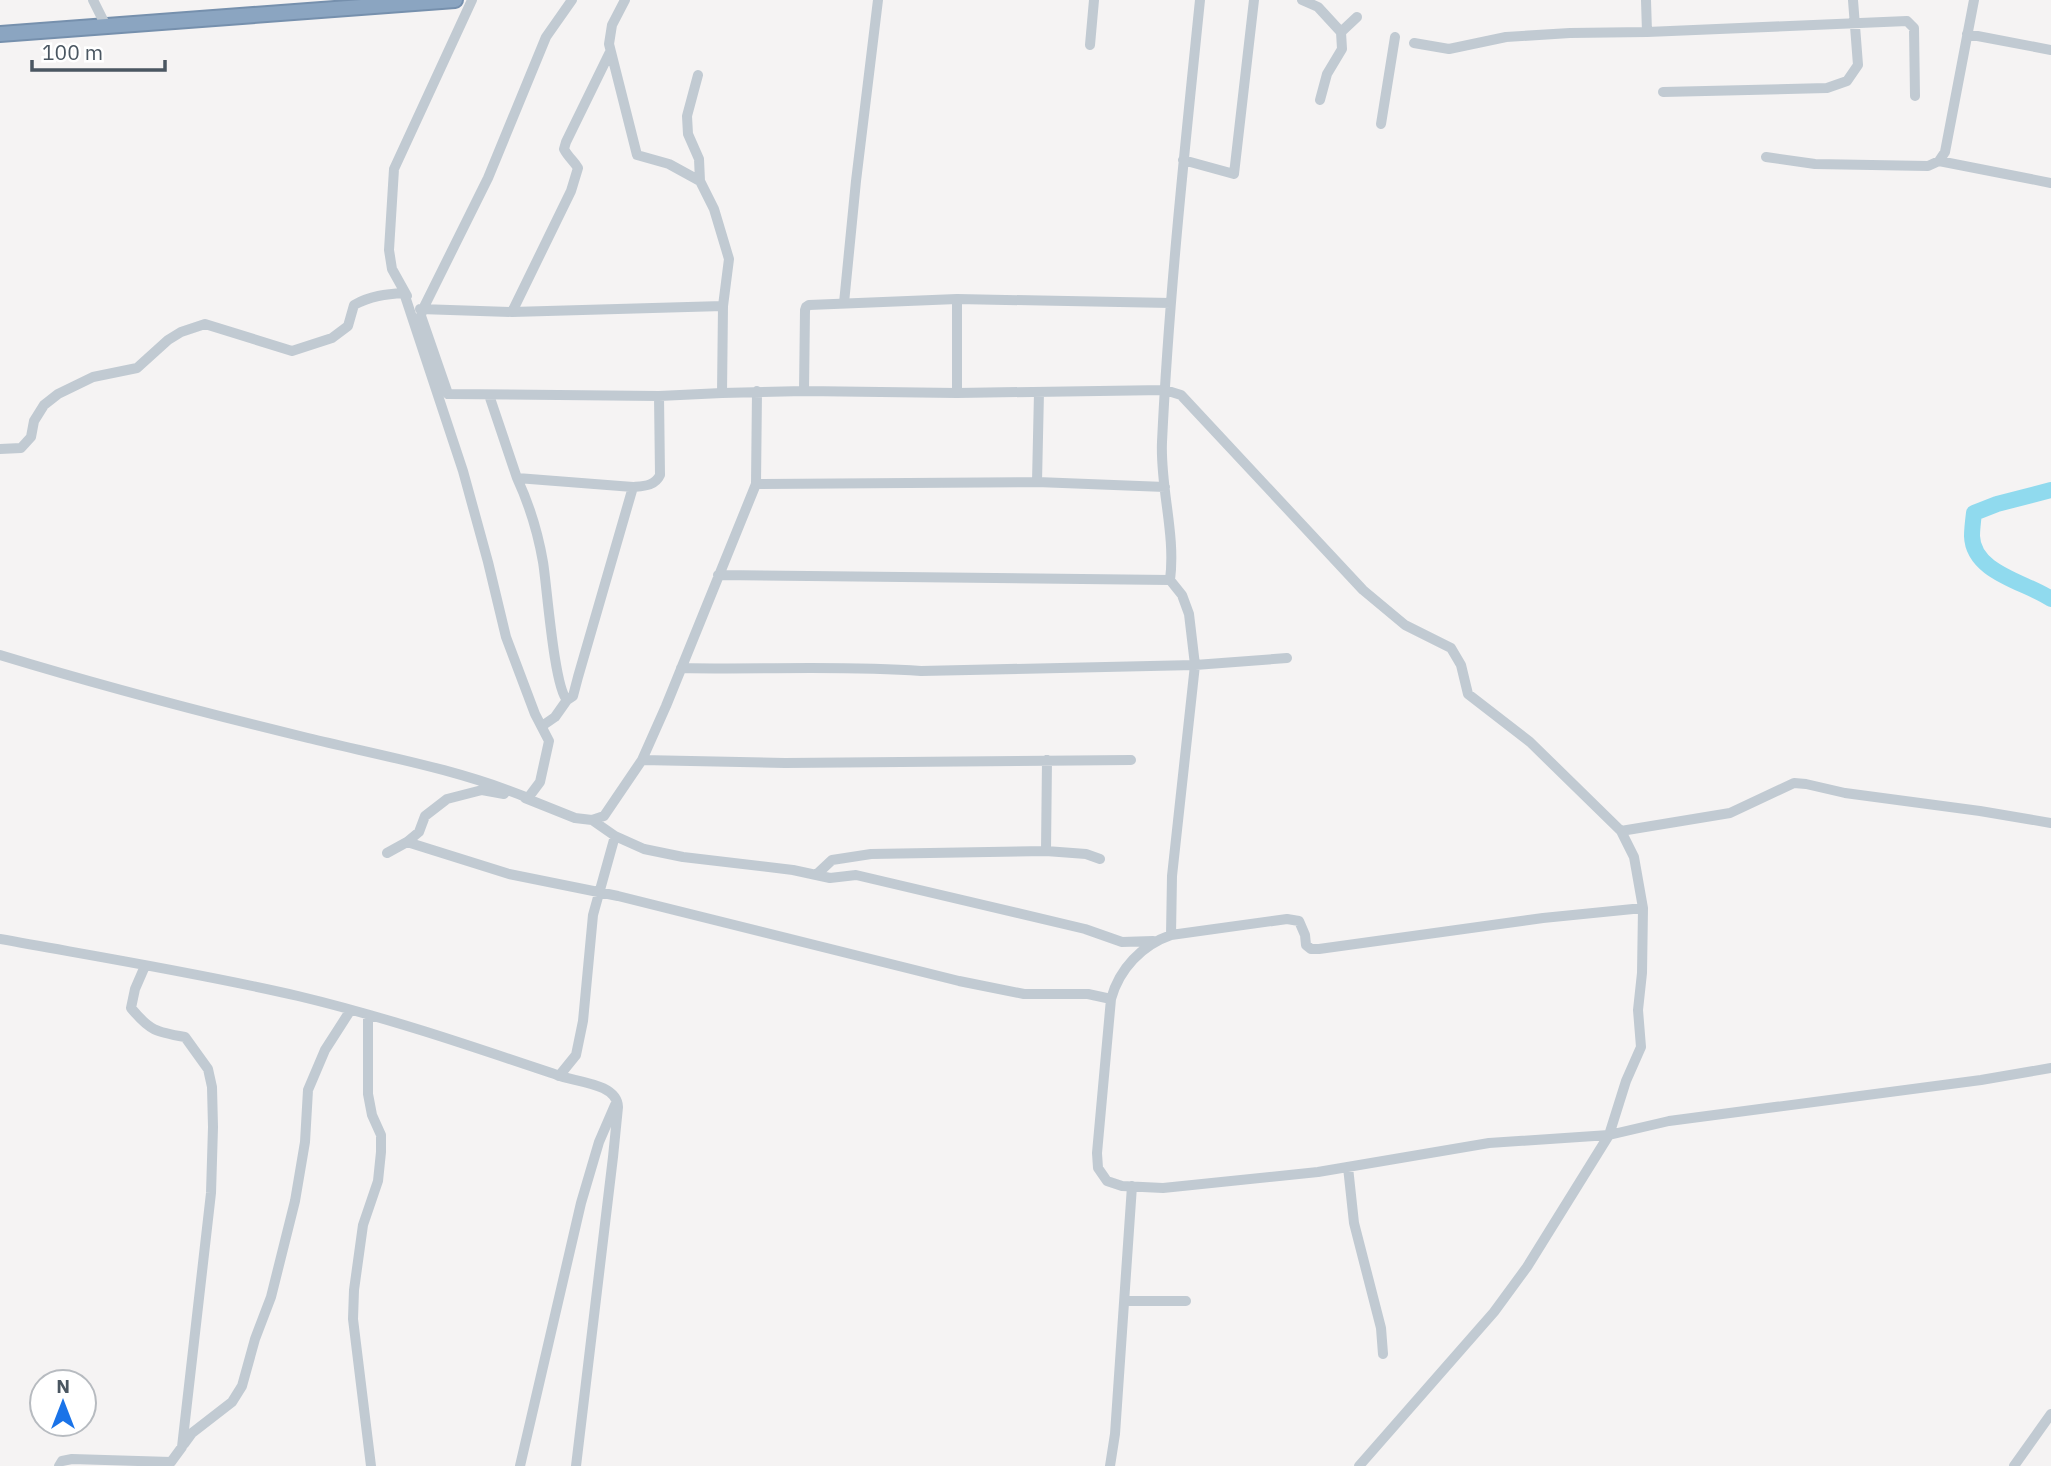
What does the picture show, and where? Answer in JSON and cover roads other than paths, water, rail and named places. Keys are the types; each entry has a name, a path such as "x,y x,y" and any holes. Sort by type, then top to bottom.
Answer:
{"highway":[{"path":"0,34 455,0"}],"street":[{"path":"93,0 106,26"},
{"path":"472,0 394,169 389,250 392,269 404,293 463,471 506,637 535,714 549,741 541,782 528,798"},
{"path":"572,0 546,37 488,178 422,311 421,316 448,394 659,396 757,391 957,393 1165,390 1181,395 1363,590 1405,625 1451,648 1461,665 1468,694 1530,742 1621,831 1634,857 1643,908 1642,973 1638,1010 1641,1047 1626,1081 1609,1135 1527,1267 1500,1303 1359,1466"},
{"path":"625,0 611,25 609,44 637,155 669,164 700,181"},
{"path":"844,303 878,0"},
{"path":"1090,45 1094,0"},
{"path":"1171,935 1172,876 1195,665 1189,614 1182,595 1170,580 1172,561 1162,448 1183,160 1200,0"},
{"path":"1183,160 1234,174 1254,0"},
{"path":"1302,0 1318,7 1341,32 1342,49 1327,74 1320,100"},
{"path":"1646,0 1647,32"},
{"path":"1663,92 1828,88 1847,81 1858,65 1853,0"},
{"path":"1766,157 1805,163 1863,166 1928,166 1939,161 1945,152 1974,0"},
{"path":"1341,32 1357,17"},
{"path":"1414,43 1449,49 1506,37 1570,33 1907,21 1914,28 1915,96"},
{"path":"1968,34 2051,50"},
{"path":"1381,124 1395,37"},
{"path":"512,312 571,191 578,168 575,162 568,158 564,149 610,52"},
{"path":"698,75 687,116 688,134 699,159 700,181 714,209 729,259 723,306 722,393"},
{"path":"1939,161 2051,183"},
{"path":"0,449 21,449 32,438 34,421 44,405 58,394 93,377 137,368 168,340 181,332 205,324 292,351 332,338 348,326 354,305 364,299 387,294 404,293 422,311 512,312 723,306"},
{"path":"957,299 957,393"},
{"path":"804,391 806,307 957,299 1171,303"},
{"path":"0,655 123,692 436,767 502,787 576,818 592,820 604,816 642,760 755,484 757,391"},
{"path":"1037,482 1039,392"},
{"path":"489,395 531,513 543,561 562,694 567,700"},
{"path":"517,478 633,487 657,481 660,475 659,396"},
{"path":"755,484 1037,482 1165,487"},
{"path":"542,726 555,717 573,696 633,487"},
{"path":"718,575 1170,580"},
{"path":"681,668 876,668 921,671 1195,665 1287,658"},
{"path":"642,760 785,763 1131,760"},
{"path":"1046,851 1047,760"},
{"path":"1621,831 1730,813 1794,783 2051,823"},
{"path":"387,853 419,832 425,816 447,799 482,790 528,798"},
{"path":"592,820 615,836 644,849 830,878 856,875 1084,929 1122,942 1153,941 1171,935 1287,919 1299,921 1306,944 1311,949 1319,949 1543,918 1643,908"},
{"path":"559,1076 576,1055 583,1021 593,915 615,836"},
{"path":"407,842 509,874 600,892 890,965 1024,995 1088,994 1111,999"},
{"path":"816,874 832,860 871,854 1046,851 1086,854 1100,859"},
{"path":"0,939 299,996 445,1037 606,1089 618,1100"},
{"path":"1153,941 1118,977 1111,999 1098,1168 1107,1181 1132,1186 1163,1188 1273,1178 1489,1143 1609,1135 1668,1121 1981,1080 2051,1068"},
{"path":"145,966 135,989 131,1008 156,1032 185,1037 208,1069 212,1087 211,1193 182,1447"},
{"path":"59,1466 62,1461 72,1459 171,1462 192,1433 232,1402 242,1386 255,1339 271,1297 295,1201 308,1090 325,1050 350,1010"},
{"path":"368,1016 368,1094 372,1115 381,1135 381,1152 378,1181 363,1225 353,1319 371,1466"},
{"path":"520,1466 581,1203 599,1142 618,1100"},
{"path":"576,1466 618,1100"},
{"path":"1348,1167 1354,1223 1381,1328 1384,1354"},
{"path":"1110,1466 1115,1434 1132,1186"},
{"path":"1125,1301 1186,1301"},
{"path":"2014,1466 2051,1413"}],"waterway":[{"path":"2051,490 1974,513 1972,536 1975,549 1991,568 2051,599"}]}
